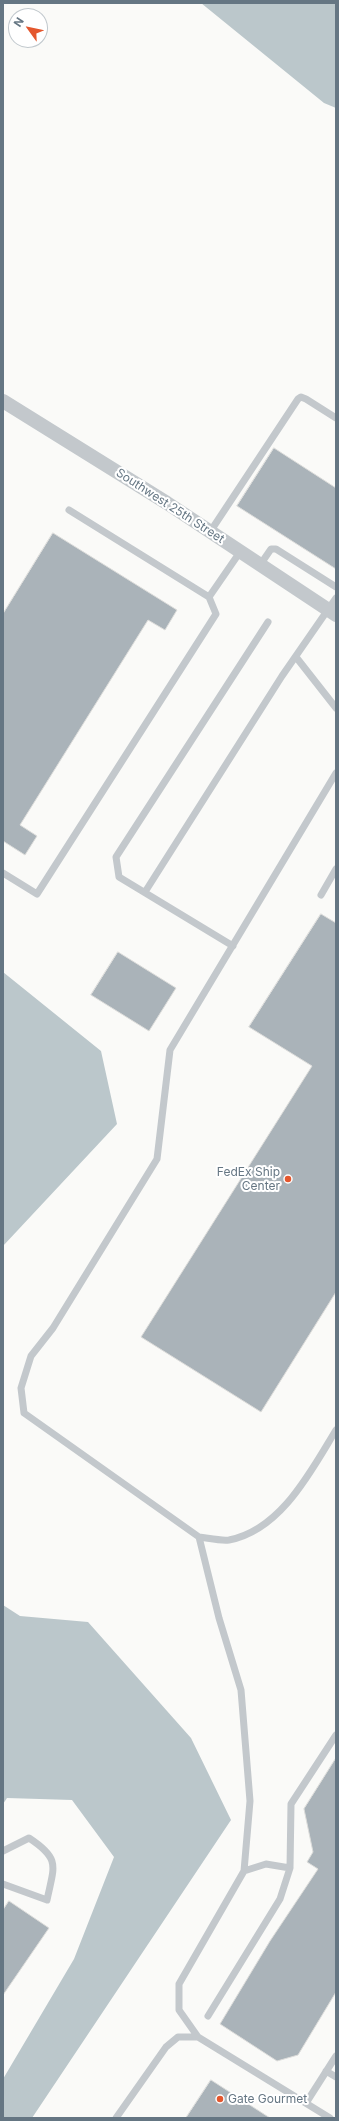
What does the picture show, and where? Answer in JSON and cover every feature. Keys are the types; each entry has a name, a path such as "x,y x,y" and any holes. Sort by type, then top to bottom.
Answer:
{"street":[{"name":"Southwest 25th Street","path":"3,401 260,565 333,608"}],"lane":[{"path":"210,532 298,399 301,397 306,399 336,418"},
{"path":"3,873 37,894 216,614 209,597 69,510"},
{"path":"260,565 271,549 276,549 336,587"},
{"path":"209,597 240,552"},
{"path":"145,892 296,657 333,608"},
{"path":"232,946 119,877 116,858 268,622"},
{"path":"296,657 336,708"},
{"path":"336,773 170,1050 157,1159 53,1328 31,1356 20,1388 24,1413 199,1537 229,1540 263,1527 302,1487 336,1430"},
{"path":"321,895 336,869"},
{"path":"199,1537 219,1618 241,1690 250,1801 244,1871 178,1984 178,2010 198,2037 330,2118"},
{"path":"208,2016 280,1899 290,1868 291,1804 336,1734"},
{"path":"3,1851 29,1838 45,1848 54,1866 47,1900 3,1884"},
{"path":"244,1871 266,1864 290,1868"},
{"path":"116,2118 166,2047 178,2037 198,2037"},
{"path":"306,2103 336,2056"},
{"path":"326,2071 336,2077"}],"shaded area":[{"path":"201,3 336,3 336,108 324,103"},
{"path":"3,972 101,1051 117,1124 3,1246"},
{"path":"3,1605 20,1616 88,1622 191,1738 231,1820 32,2118 3,2118 3,2079 74,1959 114,1857 72,1800 7,1798 3,1804"}],"building":[{"path":"274,448 336,488 336,569 237,506"},
{"path":"53,533 177,610 165,630 148,620 20,825 37,836 25,855 3,841 3,614"},
{"name":"FedEx Ship Center","path":"321,914 336,923 336,1292 261,1412 141,1337 312,1066 249,1027"},
{"path":"118,952 176,988 149,1031 91,995"},
{"path":"336,1758 336,1992 298,2055 277,2061 220,2024 270,1941 318,1869 307,1862 313,1852 304,1809"},
{"path":"9,1901 49,1928 3,1995 3,1910"},
{"name":"Gate Gourmet","path":"211,2080 270,2118 186,2118"}],"place":[{"name":"FedEx Ship Center","path":"288,1179"},
{"name":"Gate Gourmet","path":"220,2099"}]}
